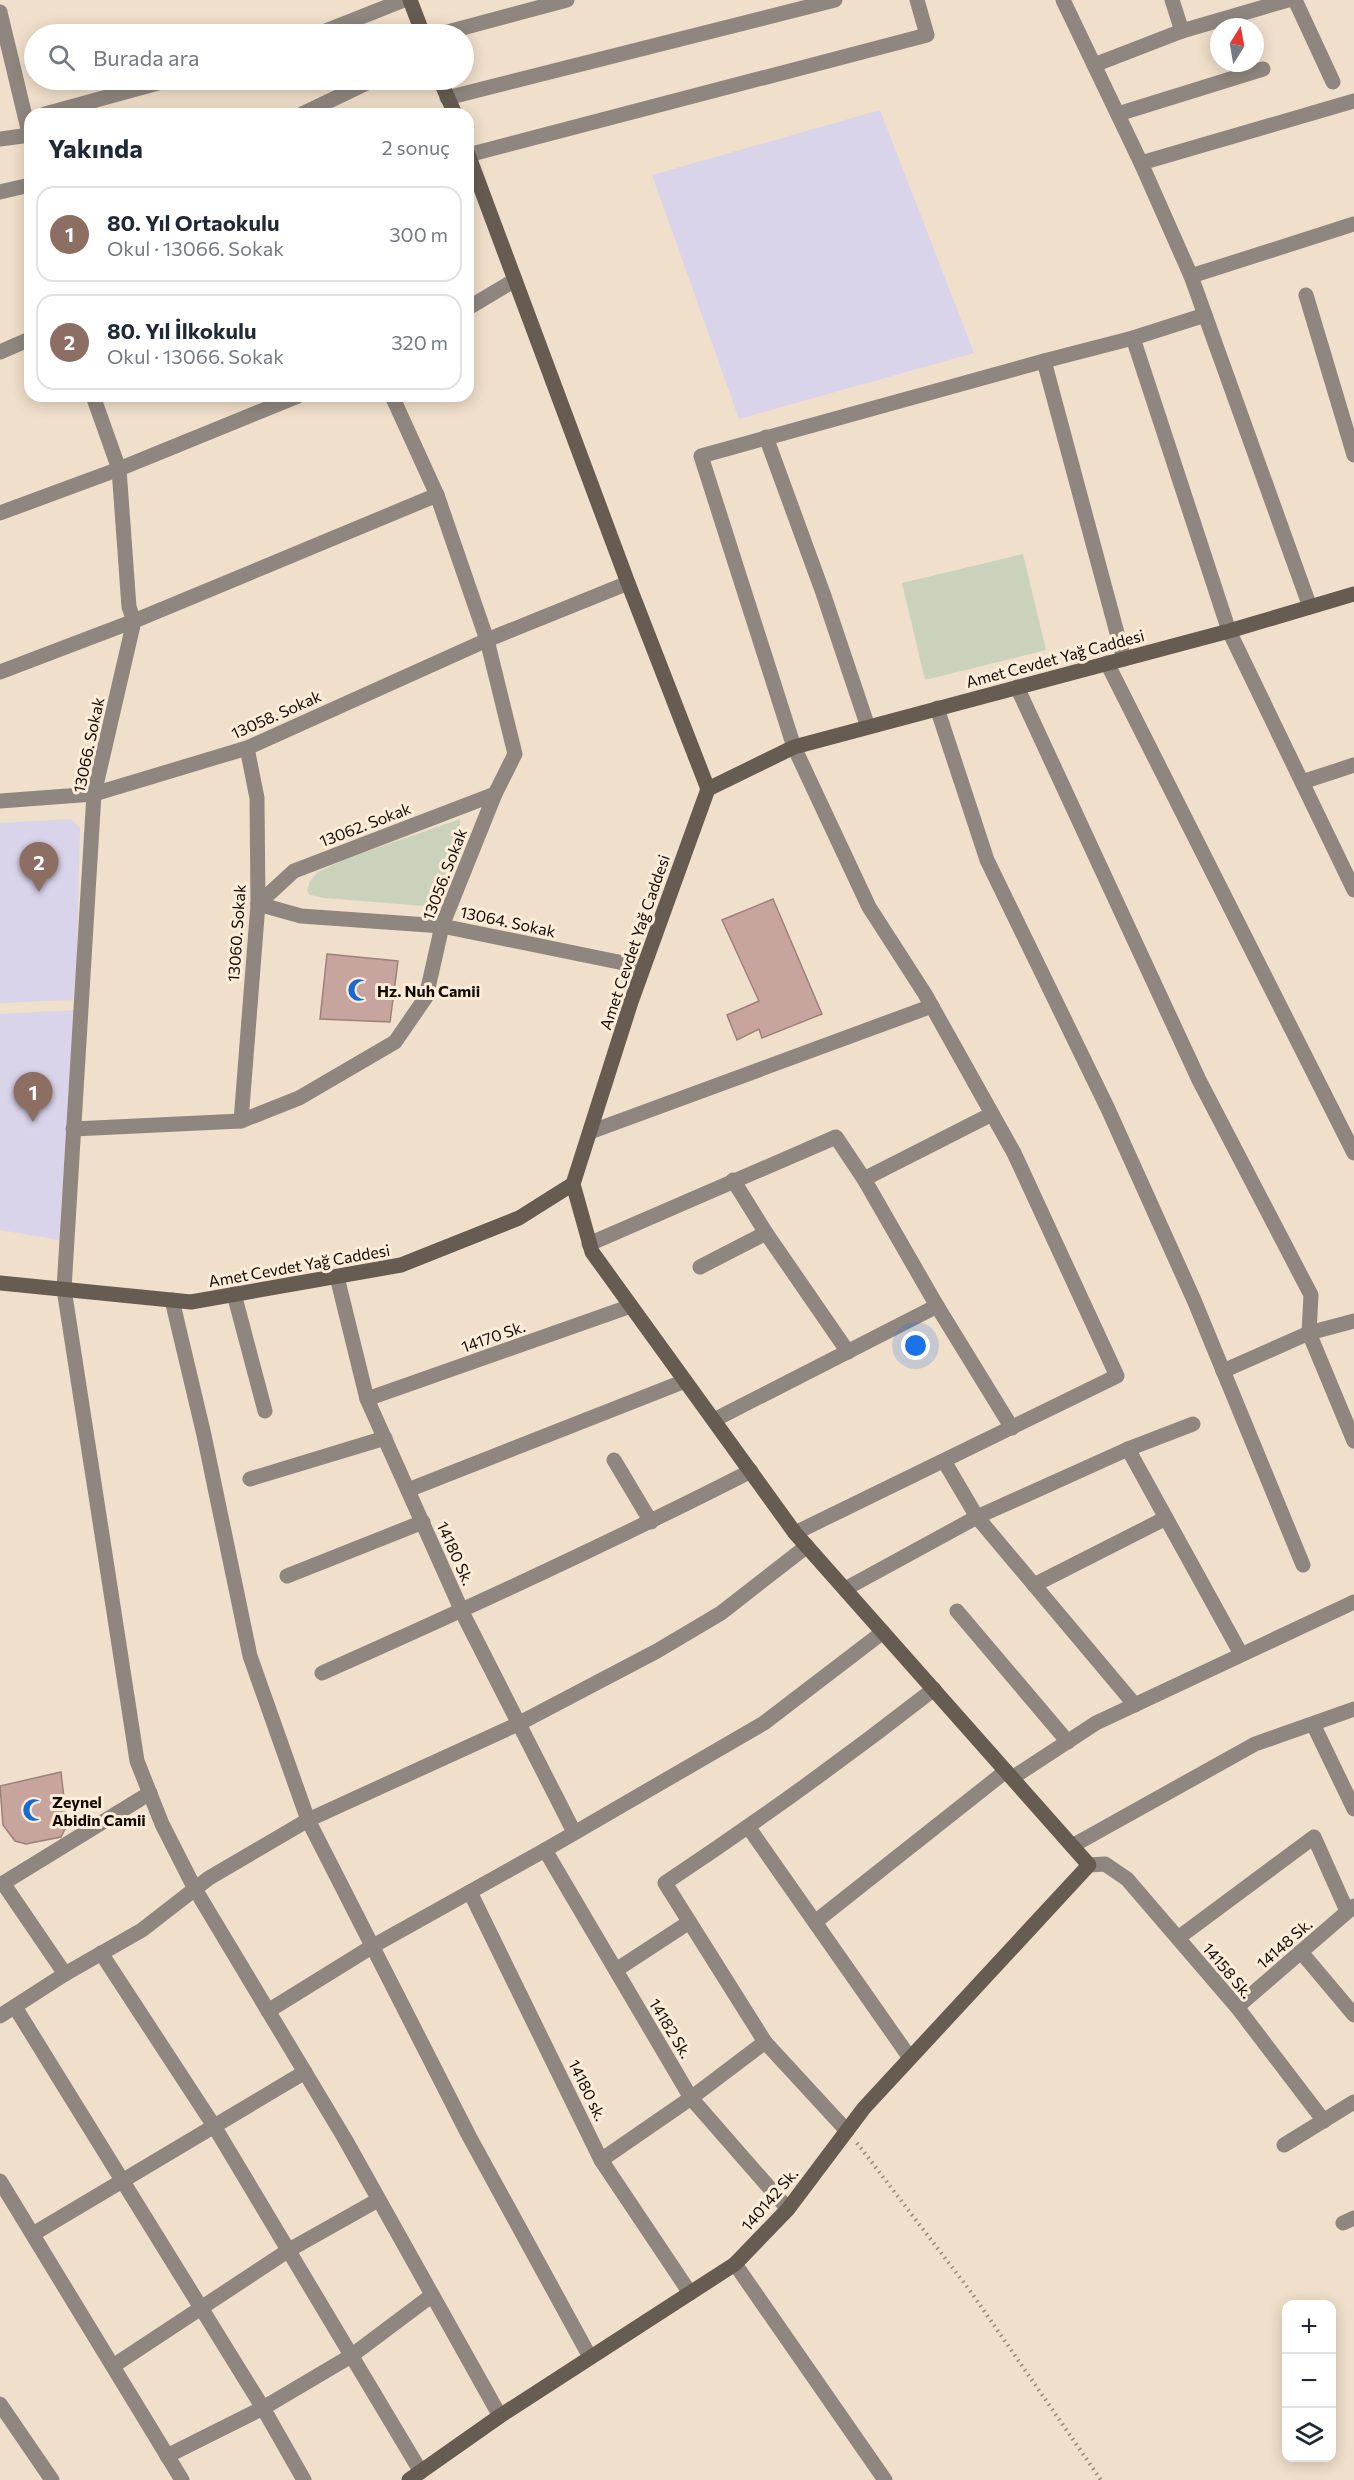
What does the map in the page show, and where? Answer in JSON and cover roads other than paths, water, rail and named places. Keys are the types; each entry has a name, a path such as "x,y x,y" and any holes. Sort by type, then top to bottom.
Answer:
{"main road":[{"path":"410,0 419,24"},
{"path":"444,90 452,108"},
{"path":"474,171 628,583 708,789"},
{"name":"Amet Cevdet Yağ Caddesi","path":"0,1283 191,1302 401,1266 519,1218 573,1184 643,968 708,789 794,747 1228,631 1354,594"},
{"path":"573,1184 589,1244 795,1533 1089,1865"},
{"name":"140142 Sk.","path":"415,2476 500,2416 735,2264 788,2209 864,2108 1089,1865"}],"street":[{"path":"343,24 404,0"},
{"path":"474,25 567,0"},
{"path":"447,98 835,0"},
{"path":"474,153 927,35 917,0"},
{"path":"1063,0 1141,163 1191,276 1310,607"},
{"path":"1172,0 1182,31"},
{"path":"1094,65 1182,31 1288,0"},
{"path":"1295,0 1333,82"},
{"path":"0,12 25,108"},
{"path":"1118,114 1253,72"},
{"path":"67,108 133,90"},
{"path":"315,108 352,90"},
{"path":"1141,163 1354,101"},
{"path":"0,139 24,137"},
{"path":"0,192 24,186"},
{"path":"1191,276 1354,224"},
{"path":"474,304 515,280"},
{"path":"1306,295 1354,455"},
{"path":"795,1533 1117,1376 1014,1154 932,1006 869,907 794,747 701,456 1133,338 1205,315"},
{"path":"1133,338 1228,631 1354,890"},
{"path":"0,352 24,342"},
{"path":"1044,361 1124,659"},
{"name":"13066. Sokak","path":"95,402 119,469 129,607 134,621 94,794 64,1289 137,1761 162,1824 195,1889 305,2072 500,2416"},
{"path":"0,513 119,469 283,402"},
{"name":"13056. Sokak","path":"73,1129 241,1121 299,1098 395,1042 426,997 442,926 495,794 515,754 487,640 437,495 395,402"},
{"path":"766,437 823,593 868,727"},
{"path":"0,672 134,621 437,495"},
{"name":"13058. Sokak","path":"0,801 94,794 247,748 487,640 628,583"},
{"path":"1107,663 1354,1153"},
{"path":"1017,687 1200,1080 1311,1295 1309,1333 1354,1441"},
{"path":"937,708 987,860 1108,1109 1190,1290 1303,1565"},
{"name":"13060. Sokak","path":"241,1121 258,904 257,798 247,748"},
{"path":"1302,782 1354,765"},
{"name":"13062. Sokak","path":"258,904 294,871 495,794"},
{"name":"13064. Sokak","path":"258,904 301,916 442,926 643,968"},
{"path":"590,1132 932,1006"},
{"path":"864,1179 992,1114"},
{"path":"589,1244 836,1137 864,1179 937,1306 1012,1428"},
{"path":"733,1180 766,1233 848,1352"},
{"path":"700,1267 766,1233"},
{"name":"14180 Sk.","path":"337,1277 367,1399 462,1611 574,1832"},
{"path":"234,1294 265,1411"},
{"path":"172,1300 204,1435 250,1656 308,1820 469,2136 590,2357"},
{"name":"14170 Sk.","path":"367,1399 631,1306"},
{"path":"714,1420 937,1306"},
{"path":"1223,1371 1309,1333 1354,1321"},
{"path":"408,1490 685,1381"},
{"path":"845,1589 977,1517 1128,1449 1193,1424"},
{"path":"250,1479 385,1438"},
{"path":"1128,1449 1241,1654"},
{"path":"614,1460 651,1522"},
{"path":"944,1461 977,1517 1135,1705"},
{"path":"322,1673 462,1611 651,1522 751,1471"},
{"path":"1034,1585 1166,1518"},
{"path":"287,1576 423,1522"},
{"path":"0,2016 65,1974 142,1930 209,1878 308,1820 518,1724 657,1651 722,1613 807,1546"},
{"path":"815,1922 1009,1775 1068,1742 1096,1723 1354,1602"},
{"path":"957,1611 1068,1742"},
{"path":"268,2011 373,1946 545,1850 764,1723 883,1632"},
{"path":"848,2131 765,2042 688,1923 665,1883 749,1828 860,1747 934,1689"},
{"path":"1072,1846 1255,1744 1354,1709"},
{"path":"1313,1724 1354,1809"},
{"path":"65,1974 2,1884 150,1793"},
{"path":"749,1828 910,2058"},
{"path":"1178,1938 1314,1837 1351,1908"},
{"name":"14182 Sk.","path":"545,1850 692,2098 788,2209"},
{"name":"14158 Sk.","path":"1089,1865 1105,1864 1127,1879 1237,2007 1324,2121"},
{"name":"14180 sk.","path":"470,1892 601,2160 690,2293"},
{"name":"14148 Sk.","path":"1237,2007 1351,1908"},
{"path":"616,1970 688,1923"},
{"path":"1300,1952 1354,2015"},
{"path":"101,1953 214,2126 289,2250 351,2356 415,2476"},
{"path":"15,2007 263,2408 304,2480"},
{"path":"601,2160 692,2098 765,2042"},
{"path":"33,2234 305,2072"},
{"path":"1284,2145 1354,2102"},
{"path":"0,2181 182,2480"},
{"path":"112,2366 289,2250 378,2200"},
{"path":"735,2264 885,2480"},
{"path":"167,2456 263,2408 351,2356 431,2296"},
{"path":"0,2404 52,2480"}],"place":[{"name":"80. Yıl İlkokulu","path":"39,892"},
{"name":"Hz. Nuh Camii","path":"359,990"},
{"name":"80. Yıl Ortaokulu","path":"33,1122"},
{"name":"Zeynel Abidin Camii","path":"34,1810"}]}
